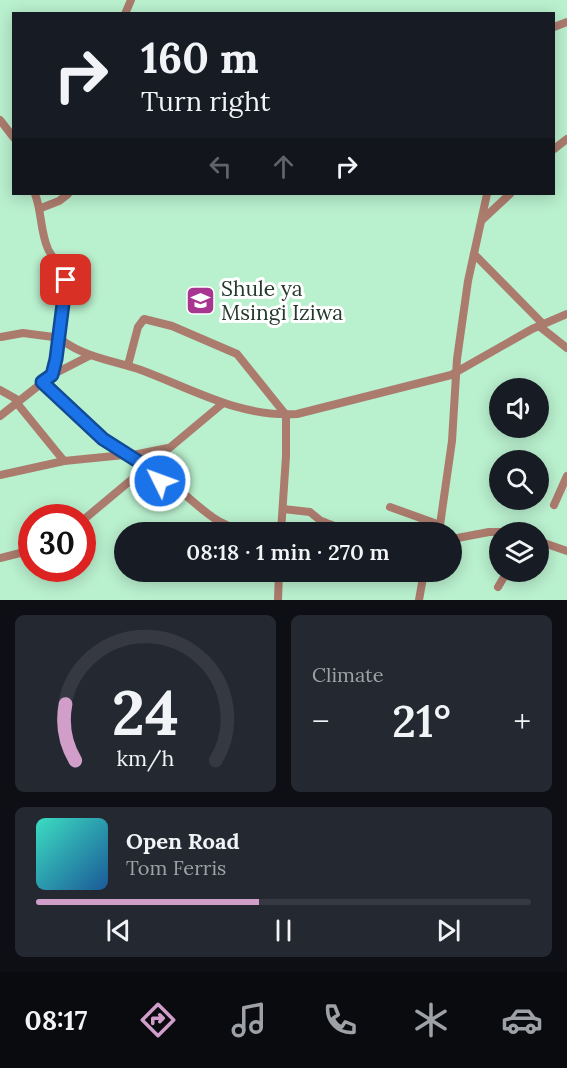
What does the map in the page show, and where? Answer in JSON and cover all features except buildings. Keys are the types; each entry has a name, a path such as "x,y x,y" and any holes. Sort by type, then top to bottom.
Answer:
{"street":[{"path":"0,120 12,135"},
{"path":"555,148 567,139"},
{"path":"35,195 41,208 43,236 66,280 59,327 61,338 52,375"},
{"path":"41,208 59,201 67,195"},
{"path":"441,522 452,441 455,374 474,254 487,195"},
{"path":"482,220 509,195"},
{"path":"474,254 567,354"},
{"path":"1,337 23,333 61,338 89,356 128,365 222,404 286,415 329,407 455,374 541,325 566,315"},
{"path":"128,365 140,321 148,319 172,326 237,354 286,415 281,522"},
{"path":"558,343 567,348"},
{"path":"0,416 52,375 89,356"},
{"path":"42,382 103,439 147,468 156,478 169,482 217,522"},
{"path":"0,390 17,401 64,461"},
{"path":"96,510 222,404"},
{"path":"0,475 64,461 126,456 171,448"},
{"path":"554,505 567,476"},
{"path":"390,507 424,522"},
{"path":"283,509 310,512 324,522"},
{"path":"462,538 489,532"},
{"path":"549,545 567,551"},
{"path":"0,558 18,554"},
{"path":"279,582 279,600"},
{"path":"419,600 422,582"},
{"path":"498,587 501,582"}],"place":[{"name":"Shule ya Msingi Iziwa","path":"200,300"}],"route":[{"path":"66,280 59,322 61,338 52,375 42,382 103,439 124,455 147,467 160,481"}]}
